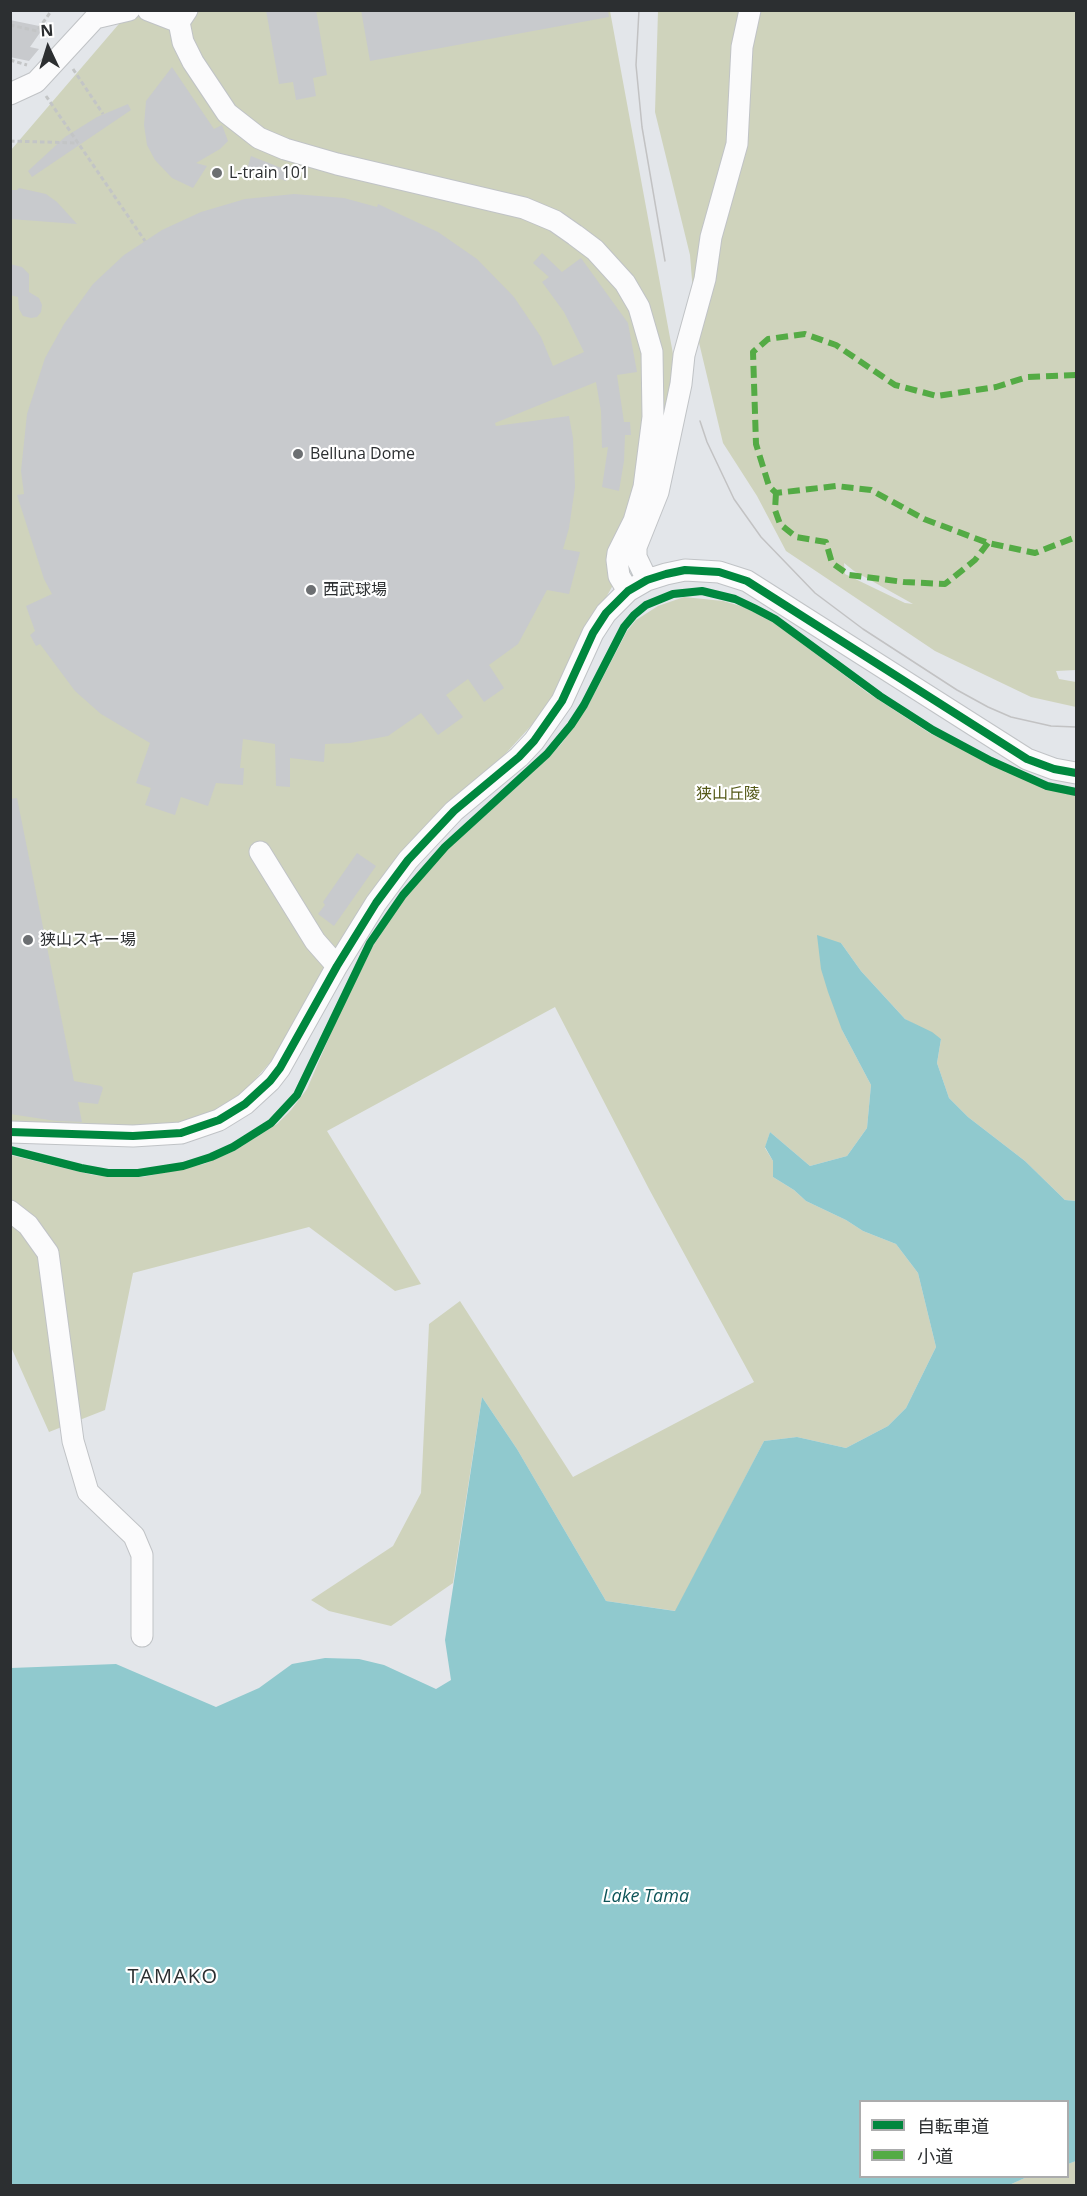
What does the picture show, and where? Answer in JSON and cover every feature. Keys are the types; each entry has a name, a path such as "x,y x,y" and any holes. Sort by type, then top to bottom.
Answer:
{"street":[{"path":"10,94 36,82 95,18 129,10"},
{"path":"148,10 183,16 183,42 202,78 227,113 259,138 285,149 326,161 524,208 555,221 595,250 625,284 639,307 652,352 653,417 644,487 634,521 618,553 619,576 628,591"},
{"path":"647,580 636,557 636,547 658,492 681,384 684,355 705,279 711,237 737,144 741,57 750,10"},
{"path":"10,1132 152,1136 194,1130 219,1120 245,1104 270,1081 280,1068 337,966 389,884 425,840 534,741 562,700 600,622 628,591 647,580 666,574 694,570 719,572 747,581 1027,759 1054,769 1077,772"},
{"path":"260,852 315,941 337,966"},
{"path":"10,1211 28,1225 48,1253 73,1441 88,1492 134,1536 142,1555 142,1636"}],"path":[{"path":"10,25 37,31 52,10"},
{"path":"61,55 68,61 103,114"},
{"path":"36,82 145,241"},
{"path":"10,141 78,143"}],"green space":[{"name":"西武球場","path":"130,11 610,11 673,354 665,439 629,556 551,704 497,763 439,816 274,1058 238,1099 193,1122 141,1126 11,1124 11,150"},
{"path":"658,11 1076,11 1076,670 1056,671 1059,679 1076,682 1076,707 1031,697 935,651 786,551 757,496 723,443 696,330 690,255 655,112","holes":["844,563 913,604 905,603 845,574"]},
{"name":"狭山丘陵","path":"684,597 723,601 744,607 776,624 868,693 931,734 1049,789 1076,796 1076,1201 1065,1200 1025,1161 968,1117 949,1098 937,1063 941,1039 905,1019 861,971 841,943 842,1030 871,1085 867,1128 847,1156 810,1166 770,1132 765,1148 773,1161 773,1177 794,1190 806,1201 846,1220 863,1231 896,1244 918,1273 936,1347 906,1408 888,1426 846,1448 797,1437 764,1441 676,1611 606,1601 517,1449 482,1397 453,1583 391,1626 329,1611 311,1600 393,1546 421,1493 429,1324 460,1301 573,1477 754,1382 649,1189 555,1007 327,1131 421,1284 395,1291 309,1227 133,1273 105,1410 49,1432 11,1347 10,1155 93,1175 143,1177 204,1164 234,1151 277,1124 307,1089 337,1019 373,946 404,899 442,855 562,743 590,702 627,631 636,620 658,606"},
{"path":"1076,2161 1076,2185 1007,2186 1025,2178 1069,2178 1069,2164"}],"water":[{"name":"Lake Tama","path":"817,935 841,943 861,971 905,1019 941,1039 937,1063 949,1098 968,1117 1025,1161 1065,1200 1076,1201 1076,2161 1069,2164 1069,2100 859,2100 859,2178 1025,2178 1007,2186 11,2185 11,1668 116,1664 216,1707 259,1688 292,1664 325,1658 359,1659 384,1665 436,1689 451,1680 445,1640 482,1397 517,1449 606,1601 675,1611 764,1441 797,1437 846,1448 888,1426 906,1408 936,1347 918,1273 896,1244 863,1231 846,1220 806,1201 794,1190 773,1177 773,1161 765,1147 770,1132 810,1166 847,1156 867,1128 871,1085 842,1030 821,969"}],"building":[{"path":"266,10 316,10 327,75 313,78 316,96 296,100 293,82 279,84"},
{"path":"361,10 608,10 609,17 370,61"},
{"path":"10,20 44,27 30,47 39,49 29,61 10,57"},
{"path":"172,67 214,129 222,125 228,141 220,149 196,163 207,166 193,188 172,178 155,160 147,145 144,125 146,101"},
{"path":"128,104 131,110 32,177 28,171 65,137 97,117"},
{"path":"251,156 289,171 286,181 247,169"},
{"path":"19,188 46,194 57,202 77,224 10,219 10,190"},
{"name":"Belluna Dome","path":"294,194 344,198 377,207 378,204 438,232 477,259 514,297 541,337 553,366 584,352 564,312 542,282 549,277 533,263 542,253 562,272 581,258 628,323 637,372 617,375 624,422 630,422 631,435 625,435 619,491 602,487 608,447 602,448 601,411 596,382 495,423 496,426 569,416 573,438 575,487 569,528 563,549 580,552 569,594 547,590 518,644 489,665 504,688 484,702 468,679 446,695 463,717 438,735 421,713 388,736 350,743 325,744 324,762 290,758 290,787 276,786 275,744 243,739 240,768 244,768 243,785 216,783 208,806 181,797 175,815 145,805 151,788 136,783 150,743 101,714 75,691 40,644 36,646 30,635 35,631 26,606 52,594 44,579 17,495 24,494 21,471 27,414 45,358 64,324 93,284 124,255 162,230 201,212 245,199"},
{"path":"10,264 22,267 29,274 29,292 39,298 42,305 37,317 23,316 19,309 18,297 10,295"},
{"name":"狭山スキー場","path":"17,798 74,1081 103,1088 98,1104 78,1102 82,1122 56,1121 10,1114 10,799"},
{"path":"357,853 376,866 334,926 318,914 325,905 323,902"}],"tram line":[{"path":"639,10 636,65 642,127 665,261"},
{"path":"700,421 707,442 734,499 761,537 815,593 863,629 957,690 988,707 1011,717 1051,726 1076,727"}],"marked path":[{"path":"1076,375 1027,377 996,387 937,396 895,385 836,345 805,334 768,339 753,352 756,444 769,486 776,493 836,486 871,490 924,519 988,543 1035,553 1076,537"},
{"path":"776,493 775,510 780,524 796,537 826,542 832,563 849,575 904,582 945,584 975,560 988,543"}],"cycle path":[{"path":"10,1132 133,1136 181,1133 219,1120 245,1104 270,1081 280,1068 337,966 376,903 408,860 454,811 519,757 534,741 562,701 593,633 606,613 628,591 647,580 685,570 719,572 747,581 1027,759 1054,769 1076,773"},
{"path":"10,1150 108,1173 138,1173 183,1166 211,1157 233,1147 271,1123 297,1095 370,943 403,895 445,847 547,754 571,725 584,705 624,627 634,615 646,605 673,594 702,591 735,599 754,608 775,619 880,696 933,730 991,761 1047,786 1076,792"}],"place":[{"name":"L-train 101","path":"217,173"},
{"name":"Belluna Dome","path":"298,454"},
{"name":"西武球場","path":"311,590"},
{"name":"狭山スキー場","path":"28,940"}],"district":[{"name":"TAMAKO","path":"173,1977"}]}
